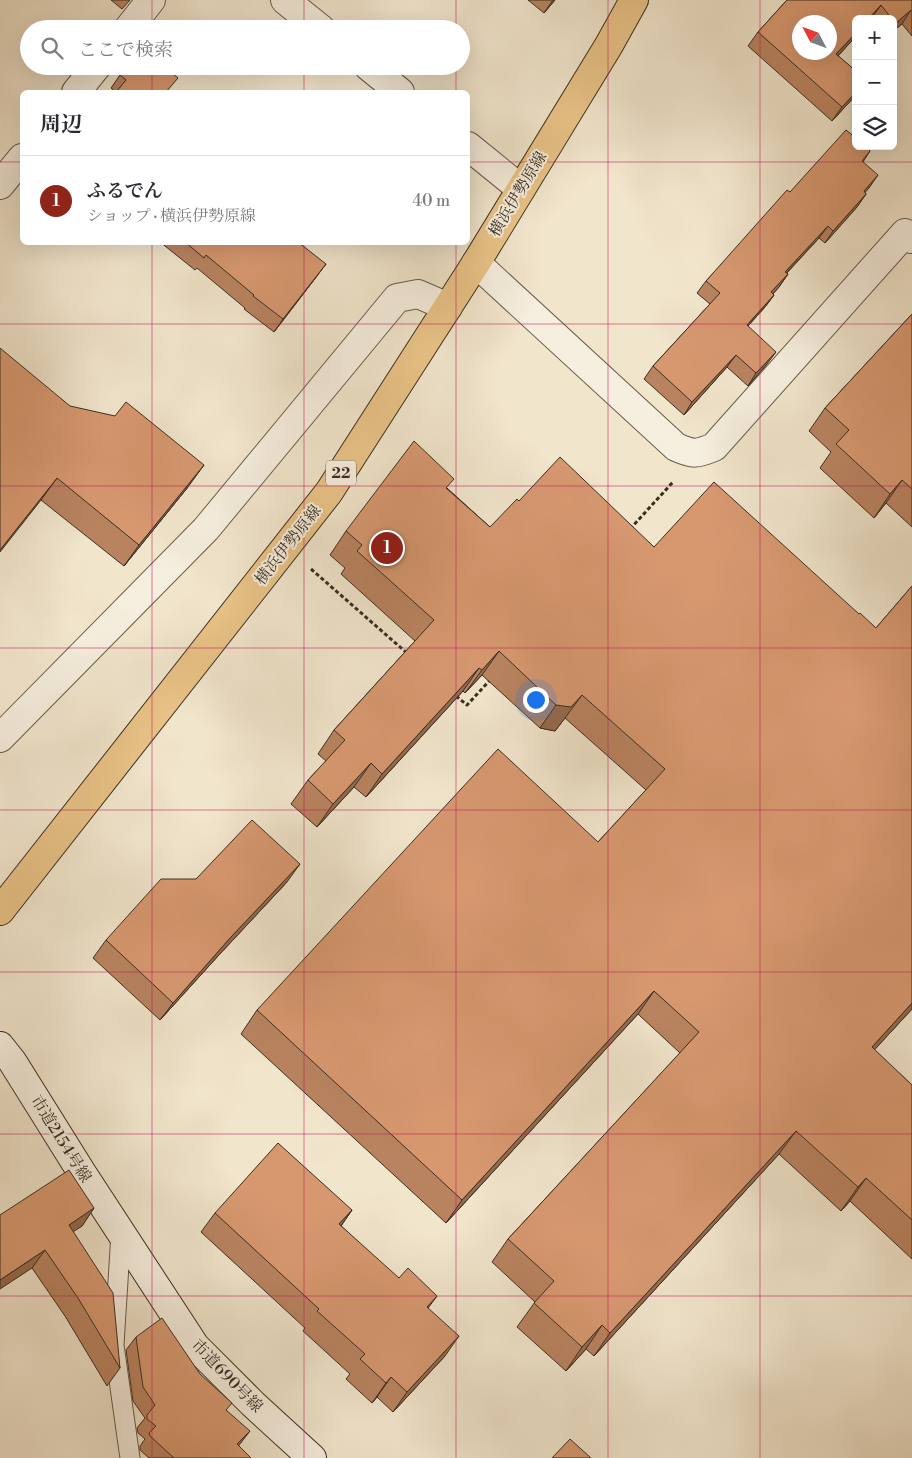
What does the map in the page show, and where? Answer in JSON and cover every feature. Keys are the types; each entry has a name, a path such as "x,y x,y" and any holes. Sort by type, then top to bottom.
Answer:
{"main road":[{"name":"横浜伊勢原線","path":"0,911 329,492 476,263 609,45 634,0"}],"street":[{"path":"135,20 151,0"},
{"path":"285,0 310,20"},
{"path":"78,90 90,75"},
{"path":"379,75 398,90"},
{"path":"470,148 521,189"},
{"path":"0,185 20,160"},
{"path":"476,263 676,447 687,452 699,454 714,447 904,234 912,239"},
{"path":"0,738 206,528 397,298 418,294 448,307"},
{"name":"市道2154号線","path":"0,1046 12,1061 121,1232"},
{"name":"市道690号線","path":"121,1232 195,1346 253,1404 312,1458"}],"lane":[{"path":"121,1232 114,1345 130,1458"}],"path":[{"path":"626,533 699,454"},
{"path":"309,567 414,659"},
{"path":"452,692 467,705 493,677"}],"building":[{"path":"787,0 912,0 912,11 897,22 897,15 889,15 881,5 872,15 852,15 852,37 837,53 837,15 792,15 792,60 837,60 837,55 852,68 852,96 842,107 758,32"},
{"path":"120,75 174,75 178,78 168,90 118,90 126,80"},
{"path":"846,130 852,135 852,150 870,151 862,161 878,175 864,191 866,194 833,231 828,226 785,272 788,274 771,292 774,295 747,325 776,352 756,373 736,355 692,402 653,366 720,293 706,281 787,190 790,192"},
{"path":"189,245 302,245 326,264 283,319 206,255 204,258"},
{"path":"912,314 912,489 902,480 890,494 836,444 849,430 825,408"},
{"path":"0,348 70,406 115,416 126,402 204,465 139,545 57,478 0,550"},
{"path":"414,441 454,479 446,488 490,527 517,499 519,501 560,457 654,547 714,482 876,628 912,586 912,1003 872,1047 912,1085 912,1220 866,1178 858,1187 796,1131 610,1333 602,1325 582,1347 534,1303 554,1281 508,1239 699,1032 654,991 462,1200 257,1010 498,749 598,842 665,769 582,695 571,707 556,705 499,651 482,670 479,668 382,774 371,763 333,804 308,780 345,740 334,730 434,620 357,551 362,545 346,531"},
{"path":"252,820 300,864 230,938 173,1003 106,940 161,879 196,879"},
{"path":"278,1143 352,1210 339,1224 399,1278 408,1268 437,1296 427,1307 459,1336 407,1392 391,1377 386,1383 360,1359 365,1354 317,1311 319,1309 215,1213"},
{"path":"69,1170 94,1208 69,1225 113,1293 120,1368 78,1298 45,1250 0,1280 0,1215"},
{"path":"162,1318 200,1374 232,1403 226,1410 250,1431 237,1444 251,1458 174,1458 150,1436 149,1433 156,1426 147,1419 147,1415 155,1405 143,1387 136,1337"},
{"path":"570,1439 591,1458 552,1458"}],"place":[{"name":"ふるでん","path":"387,548"}]}
